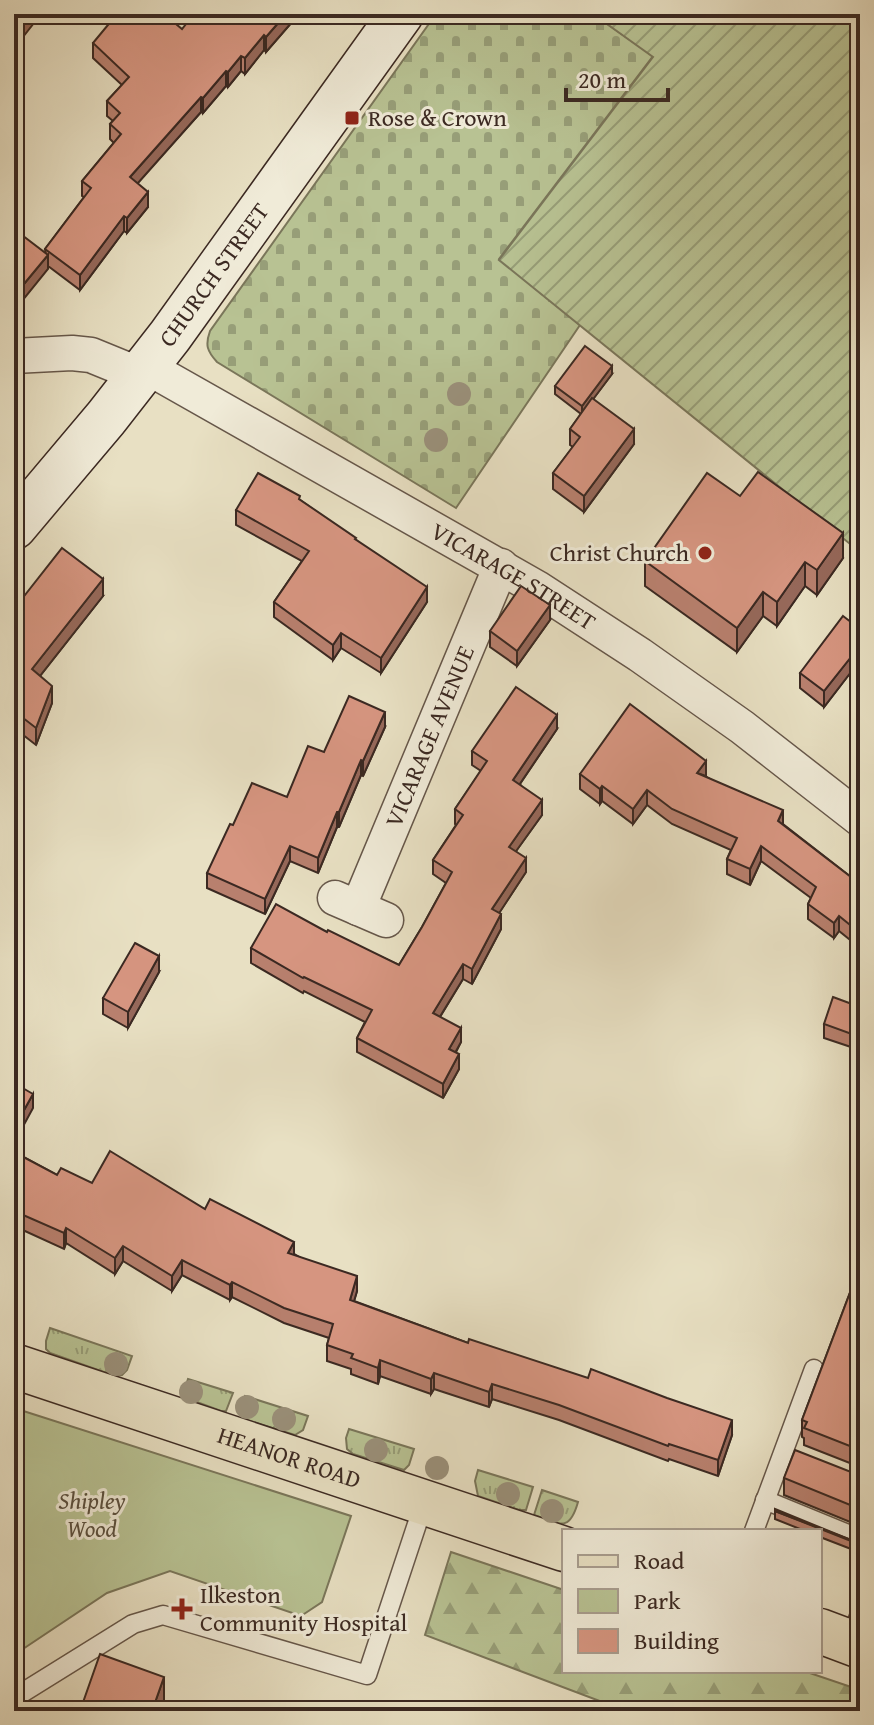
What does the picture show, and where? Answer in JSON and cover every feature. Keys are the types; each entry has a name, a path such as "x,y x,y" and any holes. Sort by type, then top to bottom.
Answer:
{"main road":[{"name":"HEANOR ROAD","path":"14,1366 562,1548"}],"street":[{"name":"CHURCH STREET","path":"14,527 144,371 401,14"},
{"name":"VICARAGE STREET","path":"14,356 91,355 144,371 501,566 640,655 742,727 860,819"},
{"name":"VICARAGE AVENUE","path":"360,909 501,566"}],"lane":[{"path":"755,1529 765,1500 791,1453 814,1369"},
{"path":"765,1500 860,1539"},
{"path":"14,1698 133,1624 163,1615 367,1675 424,1503"}],"green space":[{"path":"436,14 593,14 653,56 499,259 580,325 456,508 217,362 207,344 210,331"},
{"path":"593,14 860,14 860,552 499,260 653,57"},
{"path":"50,1328 132,1356 127,1370 115,1376 50,1353 46,1349 46,1341"},
{"path":"188,1379 233,1393 226,1411 186,1398 184,1392"},
{"path":"245,1396 308,1416 303,1430 295,1435 243,1419 240,1409"},
{"name":"Shipley Wood","path":"14,1408 351,1516 322,1602 301,1616 170,1571 107,1593 14,1655"},
{"path":"349,1429 414,1449 409,1465 404,1470 353,1454 347,1449"},
{"path":"478,1470 533,1487 526,1510 478,1496 475,1481"},
{"path":"542,1490 578,1502 571,1519 562,1524 534,1515"},
{"path":"451,1552 562,1589 562,1673 810,1673 860,1690 860,1711 626,1711 425,1635"}],"building":[{"path":"14,14 30,14 18,29 23,32 14,46"},
{"path":"117,14 164,14 182,29 194,14 286,14 245,58 241,56 201,97 130,177 148,192 127,218 124,216 80,275 45,249 91,188 82,181 121,134 110,124 120,113 107,101 129,77 93,43"},
{"path":"14,229 48,255 14,296"},
{"path":"585,346 612,366 582,406 555,386"},
{"path":"592,398 634,429 584,496 553,473 580,437 570,429"},
{"path":"758,472 843,533 817,570 805,562 777,602 763,592 737,628 645,561 707,473 740,496"},
{"path":"258,473 300,496 299,499 427,587 381,658 341,633 333,645 274,602 309,551 236,510"},
{"path":"62,548 103,579 32,669 52,686 36,728 18,714 14,718 14,609"},
{"path":"521,586 550,605 517,651 490,631"},
{"path":"843,616 860,629 860,651 854,659 851,657 824,691 800,673"},
{"path":"516,687 557,715 513,780 542,800 509,847 526,858 492,909 501,914 472,969 463,964 433,1013 461,1028 449,1049 459,1054 443,1084 357,1038 372,1010 303,978 251,948 276,904 327,932 399,965 452,872 433,860 463,815 455,809 487,761 472,751"},
{"path":"349,696 385,712 318,858 290,846 265,899 207,873 252,783 287,797 308,746 324,752"},
{"path":"630,704 706,761 697,773 783,810 778,821 860,884 860,933 839,916 834,923 808,904 816,887 761,846 750,869 727,859 737,838 672,809 647,790 633,809 580,774"},
{"path":"135,943 159,956 128,1012 103,998"},
{"path":"833,997 860,1007 860,1037 824,1024"},
{"path":"14,1083 33,1094 14,1128"},
{"path":"110,1151 205,1209 210,1199 294,1242 288,1253 357,1276 350,1300 468,1343 469,1339 588,1378 591,1369 732,1420 718,1460 668,1446 559,1405 492,1384 489,1392 434,1373 431,1379 380,1360 378,1368 351,1358 353,1354 327,1345 333,1324 284,1308 182,1260 172,1276 123,1246 115,1258 66,1228 64,1233 14,1211 14,1152 57,1175 61,1168 92,1183"},
{"path":"860,1266 860,1450 804,1428 807,1422 802,1420"},
{"path":"795,1450 860,1474 860,1509 784,1478"},
{"path":"775,1509 851,1541 822,1529"},
{"path":"100,1654 164,1677 152,1711 80,1711"}],"place":[{"name":"Rose & Crown","path":"352,118"},
{"name":"Christ Church","path":"705,553"},
{"name":"Ilkeston Community Hospital","path":"182,1609"}]}
